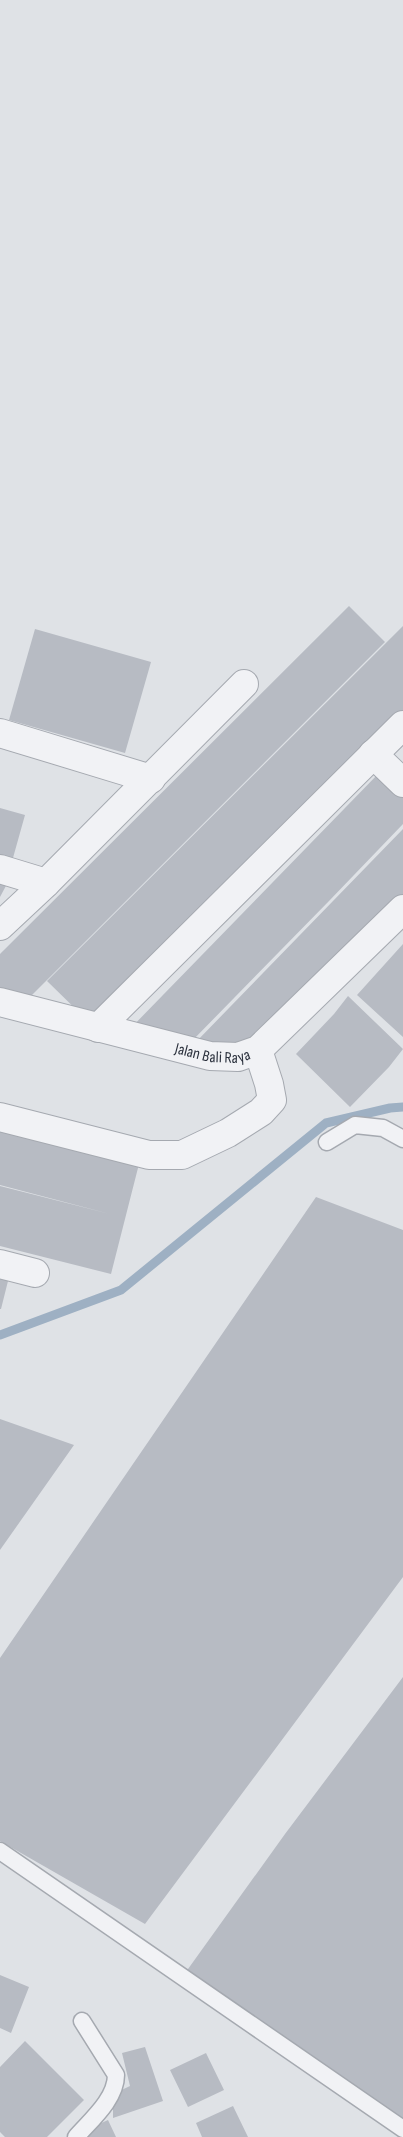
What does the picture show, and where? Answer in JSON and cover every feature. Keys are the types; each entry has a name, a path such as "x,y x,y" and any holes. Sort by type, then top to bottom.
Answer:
{"street":[{"path":"0,926 151,779 244,684"},
{"path":"98,1028 403,725"},
{"path":"0,734 151,779"},
{"path":"373,754 403,783"},
{"path":"0,870 46,883"},
{"name":"Jalan Bali Raya","path":"0,1002 210,1056 238,1056 258,1050 403,909"},
{"path":"0,1116 149,1154 182,1155 228,1133 261,1112 272,1100 258,1050"},
{"path":"0,1264 35,1273"}],"lane":[{"path":"327,1142 355,1125 383,1128 403,1139"},
{"path":"0,1851 403,2129"},
{"path":"76,2137 103,2107 116,2084 116,2075 82,2021"}],"building":[{"path":"349,606 385,642 28,999 0,993 0,954"},
{"path":"403,626 403,712 90,1023 47,981"},
{"path":"35,629 151,662 125,753 9,720"},
{"path":"380,772 403,795 403,824 329,901 190,1043 126,1033"},
{"path":"0,808 25,815 11,865 0,861"},
{"path":"403,829 403,905 249,1048 194,1044"},
{"path":"0,880 8,882 0,897"},
{"path":"403,944 403,1037 357,995"},
{"path":"348,996 403,1049 389,1067 350,1107 296,1054 334,1014"},
{"path":"0,1128 139,1164 111,1274 0,1246 0,1186 110,1214 0,1185"},
{"path":"316,1197 403,1230 403,1577 145,1924 0,1841 0,1658"},
{"path":"0,1270 10,1273 1,1309 0,1309"},
{"path":"0,1419 74,1445 0,1550"},
{"path":"403,1677 403,2119 183,1976 285,1834"},
{"path":"0,1975 29,1987 11,2033 0,2028"},
{"path":"25,2041 84,2100 47,2137 5,2137 0,2132 0,2067"},
{"path":"145,2047 163,2101 113,2118 113,2094 130,2086 122,2053"},
{"path":"206,2053 224,2090 188,2107 170,2070"},
{"path":"233,2106 248,2137 202,2137 196,2123"},
{"path":"108,2120 116,2137 86,2137 84,2131"}],"waterway":[{"path":"0,1335 121,1290 326,1123 390,1108 403,1107"}]}
